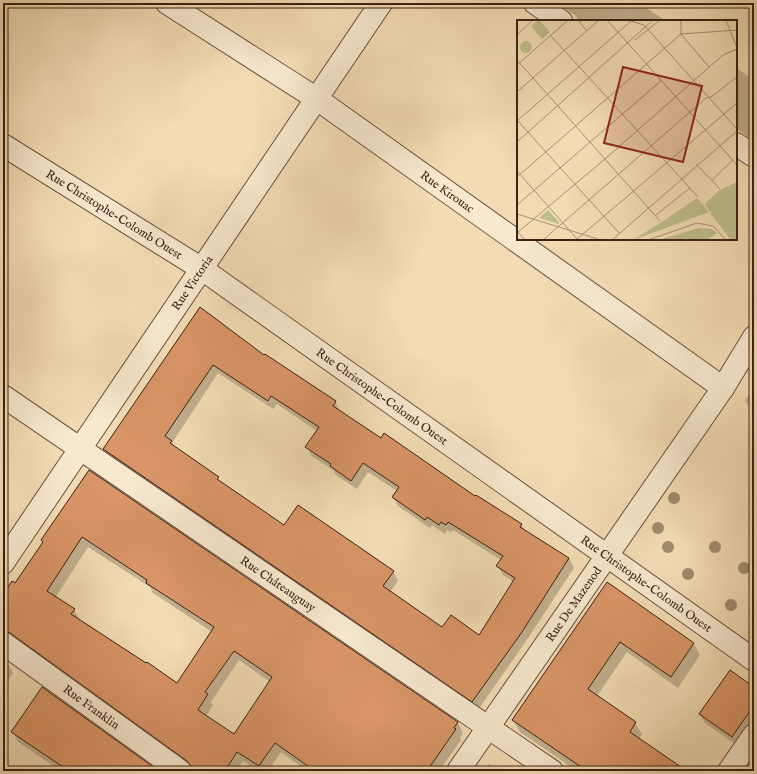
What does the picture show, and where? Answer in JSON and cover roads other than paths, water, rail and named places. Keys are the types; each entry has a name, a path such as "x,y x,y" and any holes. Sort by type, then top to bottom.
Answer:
{"street":[{"name":"Rue Kirouac","path":"167,3 317,99 723,388"},
{"name":"Rue Victoria","path":"3,563 382,3"},
{"path":"535,3 560,20"},
{"name":"Rue Christophe-Colomb Ouest","path":"3,144 202,269 754,660"},
{"path":"737,145 754,156"},
{"name":"Rue De Mazenod","path":"458,771 723,388 754,336"},
{"name":"Rue Châteauguay","path":"3,396 552,771"},
{"name":"Rue Franklin","path":"3,643 180,771"},
{"path":"730,771 754,735"}]}
